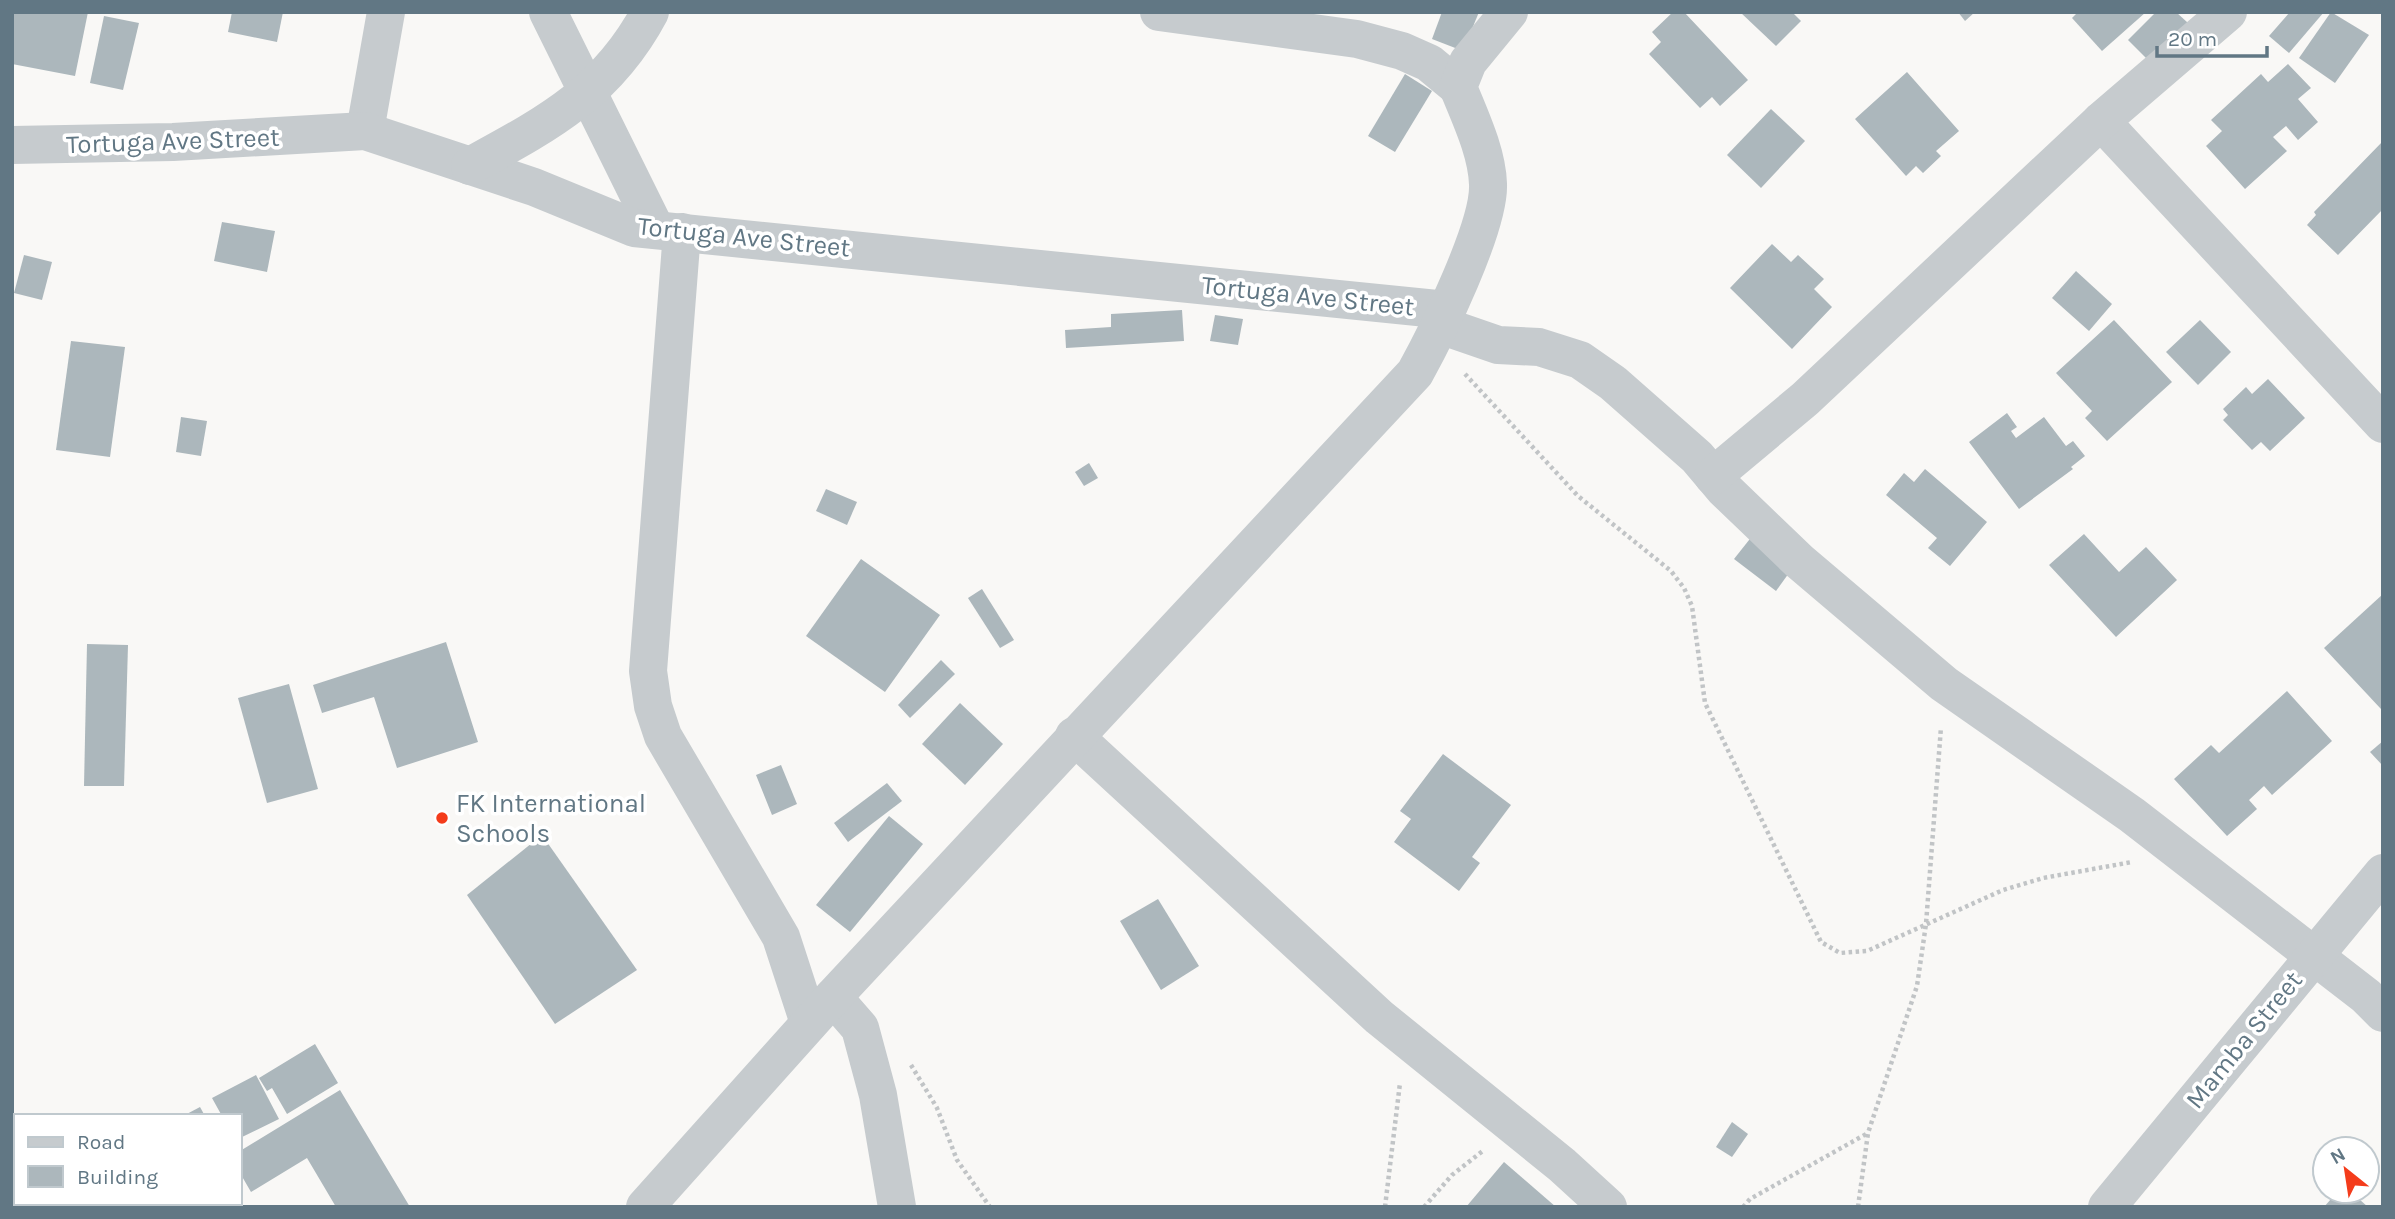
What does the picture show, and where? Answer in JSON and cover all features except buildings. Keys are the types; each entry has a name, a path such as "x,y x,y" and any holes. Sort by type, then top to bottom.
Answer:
{"street":[{"path":"365,131 386,12"},
{"path":"548,12 588,94 669,231 648,671 653,706 663,736 821,1010 860,1028 878,1095 897,1207"},
{"path":"470,166 552,121 588,94 634,42 650,12"},
{"path":"645,1207 821,1010 1415,373 1441,325 1487,203 1488,193 1480,149 1458,88 1429,63 1368,42 1159,12"},
{"path":"1458,88 1468,62 1509,12"},
{"path":"1713,476 1805,399 2101,121 2228,12"},
{"path":"2101,121 2383,424"},
{"name":"Tortuga Ave Street","path":"12,145 173,142 365,131 534,187 634,228 1441,325 1498,345 1539,347 1580,360 1613,383 1697,457 1799,561 1944,684 2181,852 2366,996 2383,1013"},
{"path":"1074,736 1406,1041 1541,1147 1608,1207"},
{"name":"Mamba Street","path":"2107,1207 2383,873"}],"path":[{"path":"1441,325 1578,496 1671,570 1684,588 1692,606 1705,703 1821,942 1840,953 1867,951 1972,902 2043,878 2181,852"},
{"path":"1858,1207 1868,1133 1917,986 1926,924 1944,684"},
{"path":"1385,1207 1406,1041"},
{"path":"909,1063 937,1108 957,1160 990,1207"},
{"path":"1743,1207 1750,1199 1868,1133"},
{"path":"1424,1207 1452,1175 1482,1150 1541,1147"}],"place":[{"name":"FK International Schools","path":"442,818"}]}
